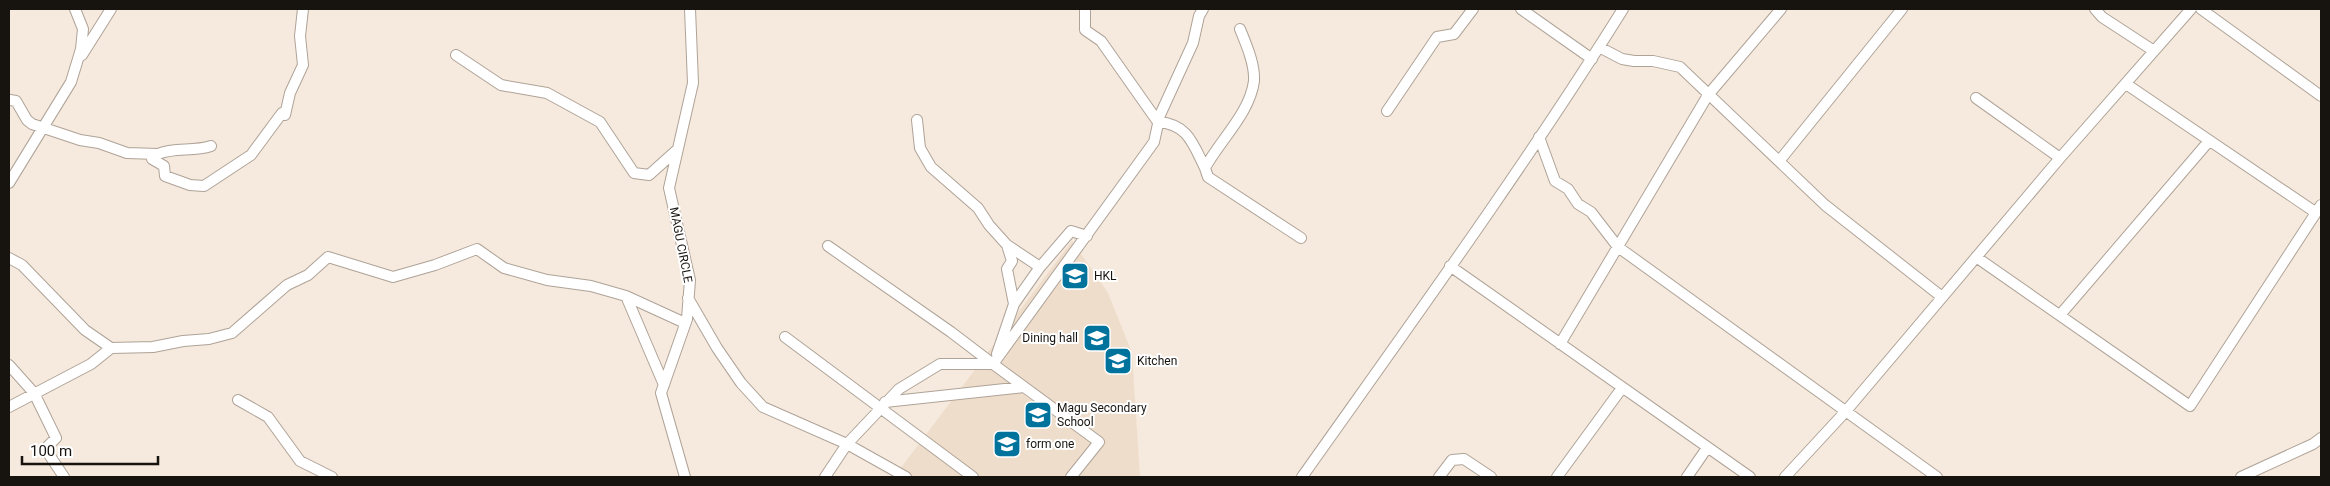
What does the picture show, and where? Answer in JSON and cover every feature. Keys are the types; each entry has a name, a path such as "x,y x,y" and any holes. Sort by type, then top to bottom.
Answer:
{"street":[{"path":"9,182 71,82 78,62 83,29 75,9"},
{"path":"78,62 111,9"},
{"path":"158,154 152,159 164,166 166,176 190,185 204,186 251,155 283,114 302,65 300,36 303,9"},
{"name":"MAGU CIRCLE","path":"685,477 661,393 685,323 690,280 669,188 693,83 690,9"},
{"path":"1085,9 1085,30 1101,41 1158,122"},
{"path":"993,364 1154,142 1160,115 1193,43 1198,16 1203,9"},
{"path":"1388,111 1437,37 1454,34 1473,9"},
{"path":"1521,9 1592,59"},
{"path":"1302,477 1539,137 1592,59 1623,9"},
{"path":"1560,344 1708,95 1781,9"},
{"path":"1780,160 1902,9"},
{"path":"2095,9 2102,17 2154,51"},
{"path":"1785,477 1846,411 2060,158 2191,9"},
{"path":"2202,9 2321,96"},
{"path":"1205,168 1248,103 1254,80 1249,53 1240,29"},
{"path":"1599,47 1622,59 1653,61 1680,67 1780,160 1825,205 1942,297"},
{"path":"456,55 501,85 548,92 600,122 634,173 649,175 678,148"},
{"path":"1976,257 2190,406 2318,208 2209,141 2126,84"},
{"path":"1976,98 2060,158"},
{"path":"10,100 16,101 27,120 80,140 99,143 127,153 158,154 170,150 200,150 211,146"},
{"path":"917,120 920,148 931,167 978,208 989,225 1007,245 1040,268"},
{"path":"1158,122 1171,123 1187,133 1208,177 1218,186 1301,238"},
{"path":"1539,137 1554,180 1568,189 1578,204 1591,212 1618,247 1937,477"},
{"path":"2060,315 2209,141"},
{"path":"993,364 1014,304 1040,268 1071,231 1087,236"},
{"path":"1007,245 1012,260 1007,269 1014,304"},
{"path":"828,246 950,332 1099,442 1072,477"},
{"path":"9,258 22,265 85,330 111,348 153,347 183,341 209,339 232,333 287,285 308,274 328,257 393,277 435,265 478,249 504,268 547,280 591,286 626,296 685,323"},
{"path":"1450,266 1706,448 1750,477"},
{"path":"626,296 664,385"},
{"path":"688,298 717,348 741,383 763,407 847,444 906,477"},
{"path":"786,337 883,406 973,477"},
{"path":"9,407 91,364 111,348"},
{"path":"9,364 34,393 56,438 48,446 50,456 64,477"},
{"path":"825,477 847,444 899,388 940,364 993,364"},
{"path":"883,406 1024,387"},
{"path":"1557,477 1622,388"},
{"path":"238,400 268,417 300,461 332,477"},
{"path":"2241,477 2313,444 2321,438"},
{"path":"1687,477 1706,448"},
{"path":"1439,477 1452,460 1464,459 1491,477"}],"shaded area":[{"name":"Magu Secondary School","path":"1072,241 1108,293 1132,353 1140,477 894,477"}],"place":[{"name":"HKL","path":"1075,276"},
{"name":"Dining hall","path":"1097,338"},
{"name":"Kitchen","path":"1118,361"},
{"name":"Magu Secondary School","path":"1038,415"},
{"name":"form one","path":"1007,444"}]}
